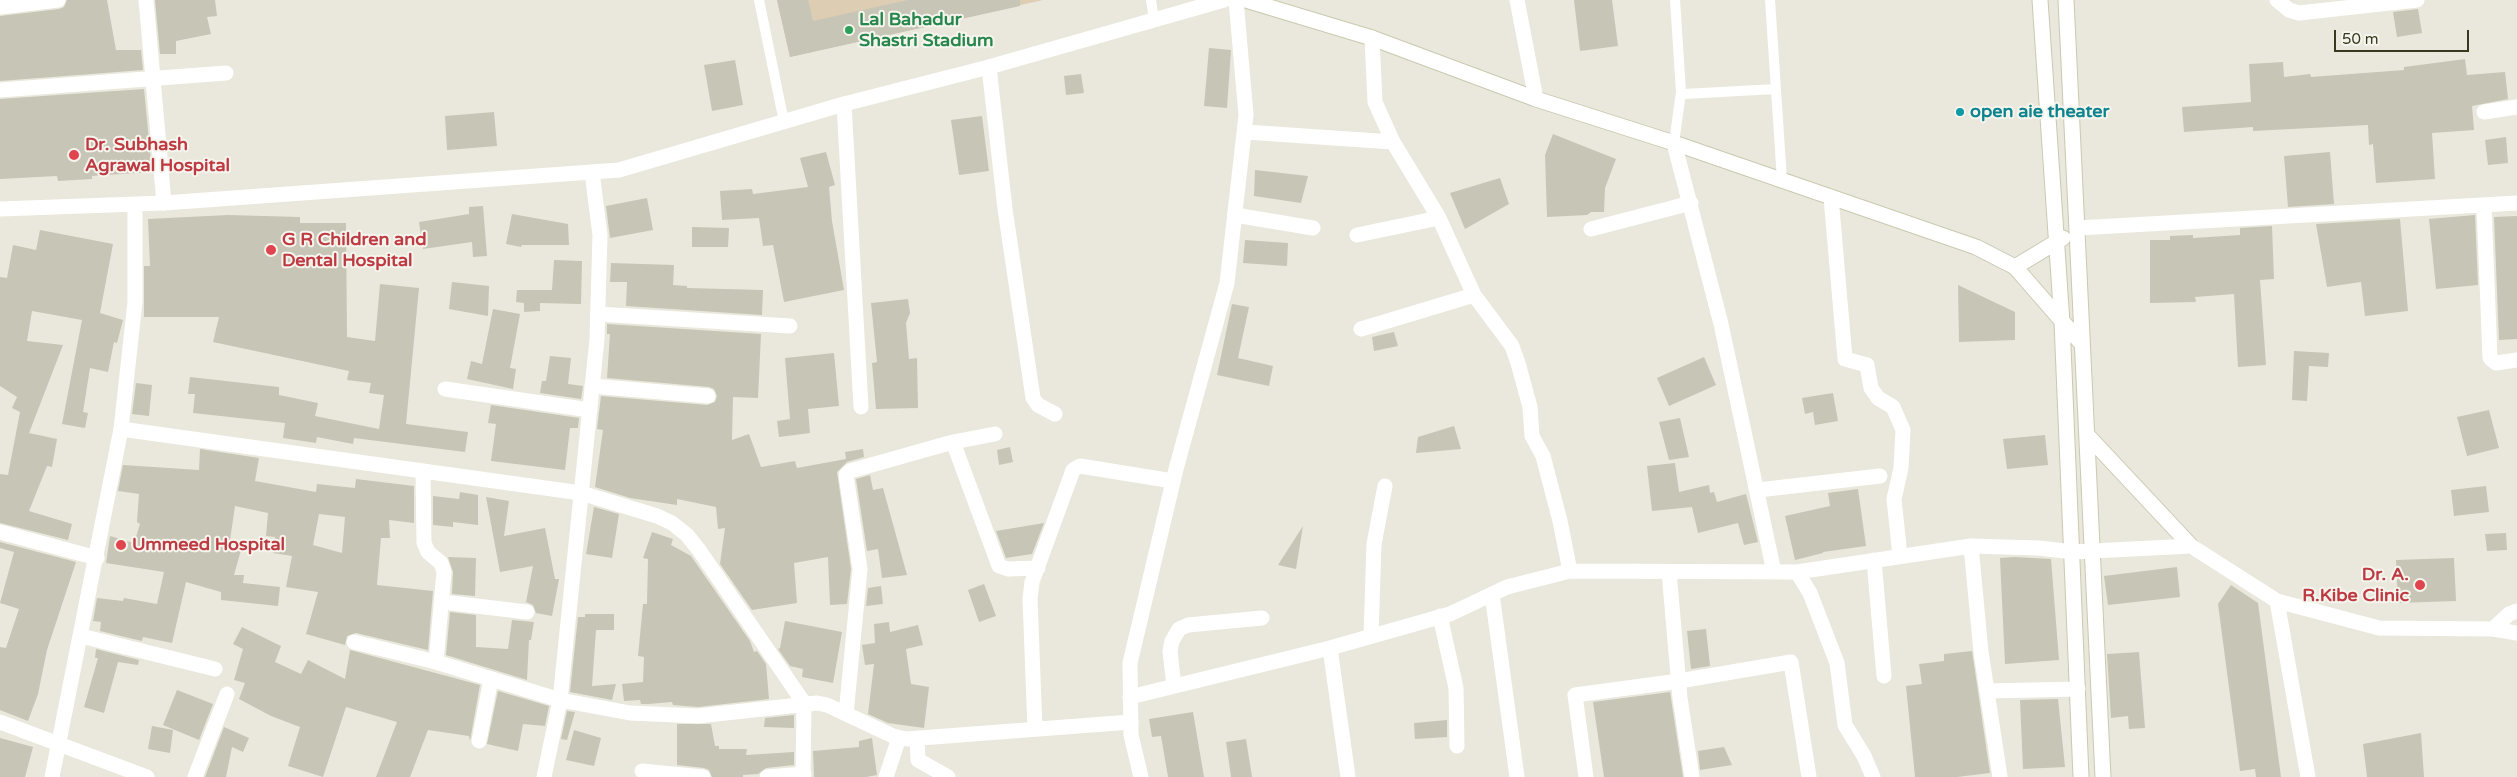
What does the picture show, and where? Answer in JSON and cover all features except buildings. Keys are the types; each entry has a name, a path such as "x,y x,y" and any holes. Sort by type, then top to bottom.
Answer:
{"street":[{"path":"0,7 58,0"},
{"path":"146,0 164,204"},
{"path":"0,209 164,204 619,170 844,104 989,67 1224,0"},
{"path":"1141,777 1132,735 1130,663 1173,481 1227,283 1246,115 1236,0"},
{"path":"1246,0 1372,38 1536,99 1674,143 1976,247 2015,267 2082,344"},
{"path":"1517,0 1536,99"},
{"path":"2040,0 2062,322 2081,777"},
{"path":"2066,0 2094,551 2103,777"},
{"path":"2277,0 2289,10 2299,13 2417,0"},
{"path":"1372,38 1375,102 1393,142 1439,218 1474,295 1512,346 1530,407 1532,436 1543,456 1560,521 1570,571"},
{"path":"989,67 1005,209 1033,398 1038,405 1055,414"},
{"path":"0,90 226,73"},
{"path":"844,104 861,407"},
{"path":"2484,112 2517,107"},
{"path":"1244,132 1393,142"},
{"path":"1674,143 1691,203 1758,490 1774,572"},
{"path":"544,777 560,700 598,314 600,235 592,172"},
{"path":"1831,197 1845,360 1867,365 1872,388 1878,398 1893,407 1903,430 1902,468 1894,499 1900,556"},
{"path":"1591,229 1691,203"},
{"path":"2015,267 2078,228 2517,204"},
{"path":"52,777 97,558 121,429 135,302 135,205"},
{"path":"2484,206 2490,358 2496,363 2517,360"},
{"path":"1235,215 1313,228"},
{"path":"1357,235 1439,218"},
{"path":"1361,329 1474,295"},
{"path":"598,314 790,326"},
{"path":"592,386 708,396"},
{"path":"445,389 590,410"},
{"path":"121,429 581,493 657,516 672,523 687,535 804,704 804,775 767,777"},
{"path":"846,714 860,569 846,475 850,471 953,442 995,434"},
{"path":"2088,436 2191,546 2277,601 2379,628 2493,629 2517,633"},
{"path":"953,442 999,566 1008,569 1038,568"},
{"path":"1035,729 1030,599 1038,568 1076,467 1080,466 1173,481"},
{"path":"423,471 424,543 428,552 443,567 442,602 436,662"},
{"path":"1758,490 1880,476"},
{"path":"1371,636 1374,544 1385,486"},
{"path":"0,532 97,558"},
{"path":"1971,546 1987,691 2000,777"},
{"path":"1130,697 1330,648 1450,614 1507,587 1570,571 1798,572 1971,546 2039,548 2073,552 2191,546"},
{"path":"1874,560 1884,676"},
{"path":"1669,572 1679,681 1692,777"},
{"path":"1798,572 1810,593 1837,663 1845,725 1864,756 1873,777"},
{"path":"1492,594 1517,777"},
{"path":"2277,601 2308,777"},
{"path":"442,602 527,612"},
{"path":"2493,629 2509,614 2517,611"},
{"path":"1440,616 1456,688 1457,746"},
{"path":"1174,686 1170,651 1172,641 1179,630 1188,625 1262,618"},
{"path":"81,636 215,669"},
{"path":"354,642 436,662 560,700 630,713 698,716 804,704 827,705 900,738 1131,722"},
{"path":"1330,648 1348,777"},
{"path":"1586,777 1575,695 1679,681 1792,662 1808,777"},
{"path":"478,741 491,679"},
{"path":"1987,691 2078,689"},
{"path":"195,777 227,694"},
{"path":"0,722 147,777"},
{"path":"886,777 900,738"},
{"path":"917,738 918,760 948,777"},
{"path":"642,771 703,777"}],"lane":[{"path":"759,0 784,122"},
{"path":"1151,0 1154,20"},
{"path":"1674,143 1682,92 1675,0"},
{"path":"1770,0 1782,180"},
{"path":"1682,92 1684,94 1776,89"}],"shaded area":[{"name":"Lal Bahadur Shastri Stadium","path":"777,0 1043,0 790,57"}],"place":[{"name":"Lal Bahadur Shastri Stadium","path":"849,30"},
{"name":"open aie theater","path":"1960,112"},
{"name":"Dr. Subhash Agrawal Hospital","path":"74,155"},
{"name":"G R Children and Dental Hospital","path":"271,250"},
{"name":"Ummeed Hospital","path":"121,545"},
{"name":"Dr. A. R.Kibe Clinic","path":"2420,585"}]}
